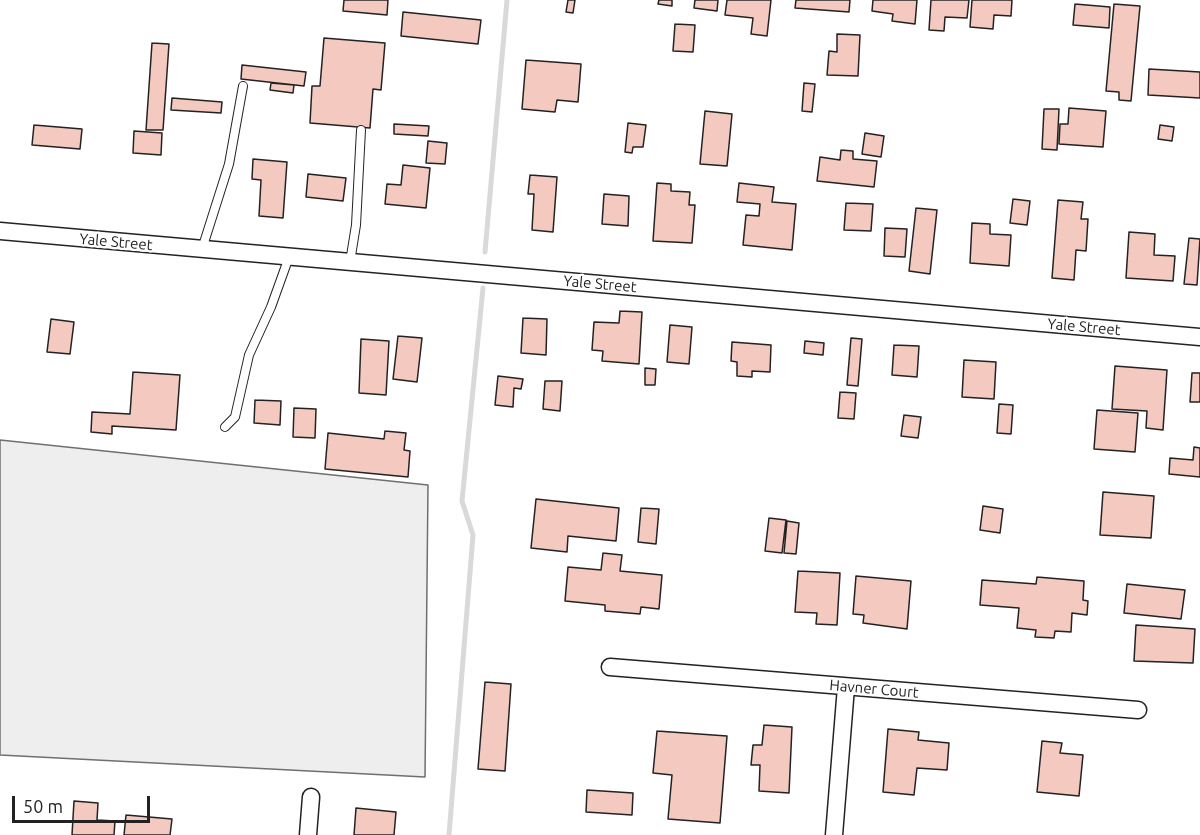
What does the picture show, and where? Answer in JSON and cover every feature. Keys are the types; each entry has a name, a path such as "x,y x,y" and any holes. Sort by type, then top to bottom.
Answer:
{"street":[{"name":"Yale Street","path":"0,231 1200,337"},
{"name":"Havner Court","path":"610,667 1138,710"},
{"path":"834,835 846,687"},
{"path":"309,835 311,798"}],"lane":[{"path":"202,249 229,164 243,86"},
{"path":"350,262 356,225 361,130"},
{"path":"225,427 235,417 249,355 271,307 289,257"}],"shaded area":[{"path":"0,440 428,485 425,777 0,755"}],"building":[{"path":"344,0 388,0 387,15 343,11"},
{"path":"568,0 575,0 573,13 566,12"},
{"path":"659,0 672,0 672,6 658,4"},
{"path":"695,0 718,0 717,11 694,8"},
{"path":"727,0 771,0 767,36 751,34 753,18 725,15"},
{"path":"796,0 850,0 849,12 795,8"},
{"path":"873,0 917,0 915,24 892,21 893,14 872,11"},
{"path":"931,0 969,0 967,18 945,17 944,31 929,30"},
{"path":"972,0 1012,0 1011,16 994,15 993,29 970,27"},
{"path":"1075,4 1110,7 1109,28 1073,25"},
{"path":"1114,4 1140,6 1131,101 1119,100 1119,92 1106,91"},
{"path":"403,12 481,20 478,44 401,36"},
{"path":"675,24 695,25 693,52 673,51"},
{"path":"837,34 860,35 858,76 827,75 829,51 837,52"},
{"path":"324,38 385,43 381,90 373,89 370,128 310,123 312,86 320,86"},
{"path":"152,43 169,44 163,130 146,130"},
{"path":"526,60 581,64 578,102 557,100 555,112 522,109"},
{"path":"242,65 306,72 304,86 241,79"},
{"path":"1149,69 1200,72 1200,98 1148,95"},
{"path":"271,83 294,85 293,93 270,90"},
{"path":"804,83 815,84 812,112 802,111"},
{"path":"172,98 222,102 221,113 171,110"},
{"path":"1069,108 1106,111 1103,147 1059,144 1060,124 1068,124"},
{"path":"1044,109 1059,109 1057,150 1042,149"},
{"path":"705,111 732,114 727,166 700,164"},
{"path":"628,123 646,125 643,147 633,147 632,153 625,152"},
{"path":"394,124 429,126 428,136 394,134"},
{"path":"34,125 82,129 80,149 32,145"},
{"path":"1160,125 1174,127 1172,141 1158,139"},
{"path":"134,131 162,133 161,155 133,153"},
{"path":"865,133 884,136 881,157 862,154"},
{"path":"428,141 447,143 445,164 426,163"},
{"path":"841,150 853,151 853,159 877,161 874,187 817,181 820,157 840,160"},
{"path":"253,159 287,162 283,218 259,216 261,180 252,179"},
{"path":"403,165 430,168 426,208 385,204 387,184 401,185"},
{"path":"308,174 346,178 343,201 306,197"},
{"path":"530,175 557,177 553,232 532,230 534,194 528,194"},
{"path":"657,183 671,184 671,191 690,192 689,205 695,205 692,243 653,241"},
{"path":"739,183 774,187 772,202 796,204 792,250 743,245 746,215 759,216 760,204 737,202"},
{"path":"604,194 629,196 628,226 602,224"},
{"path":"1013,199 1030,201 1027,225 1010,223"},
{"path":"1058,200 1083,202 1081,219 1088,219 1086,251 1076,250 1074,280 1052,278"},
{"path":"846,203 873,204 871,231 844,230"},
{"path":"916,208 937,210 930,274 909,271"},
{"path":"972,223 990,224 990,234 1011,235 1009,266 970,263"},
{"path":"885,228 907,229 905,257 884,256"},
{"path":"1129,232 1155,234 1154,255 1175,256 1173,281 1126,278"},
{"path":"1189,238 1200,239 1197,285 1184,284"},
{"path":"620,311 642,312 639,364 602,361 603,351 592,350 594,322 619,323"},
{"path":"523,318 547,319 546,355 521,353"},
{"path":"51,319 74,322 70,354 47,352"},
{"path":"670,325 692,327 689,364 667,362"},
{"path":"398,336 422,338 417,382 393,379"},
{"path":"851,338 862,339 858,386 847,385"},
{"path":"361,339 389,341 386,395 359,393"},
{"path":"805,341 824,343 823,355 804,353"},
{"path":"732,342 771,345 770,372 752,371 752,377 737,376 737,362 731,361"},
{"path":"894,345 919,346 917,377 892,375"},
{"path":"964,360 996,362 994,399 962,397"},
{"path":"1115,366 1167,370 1163,430 1146,428 1147,411 1112,409"},
{"path":"645,368 656,369 655,385 645,385"},
{"path":"133,372 180,375 176,430 112,426 112,434 91,432 92,412 130,414"},
{"path":"1192,373 1200,373 1200,402 1190,402"},
{"path":"498,376 523,379 521,389 514,388 513,407 495,405"},
{"path":"545,381 562,381 560,411 543,409"},
{"path":"840,392 856,393 854,419 838,418"},
{"path":"255,400 281,401 280,425 254,423"},
{"path":"999,404 1013,405 1011,434 997,433"},
{"path":"294,408 316,409 315,438 293,437"},
{"path":"1097,410 1138,413 1135,452 1094,449"},
{"path":"904,415 921,417 918,438 901,436"},
{"path":"385,431 406,433 404,450 410,451 408,477 325,469 328,433 384,439"},
{"path":"1194,447 1200,448 1200,477 1169,474 1170,458 1193,460"},
{"path":"1103,492 1154,496 1151,538 1100,535"},
{"path":"536,499 619,508 616,541 568,536 567,552 531,548"},
{"path":"983,506 1003,509 1000,533 980,530"},
{"path":"641,508 659,509 656,544 638,542"},
{"path":"769,518 786,520 782,553 765,551"},
{"path":"787,521 799,523 796,554 784,553"},
{"path":"603,553 622,555 620,571 662,575 659,609 641,607 640,614 605,611 605,605 565,601 568,567 601,570"},
{"path":"798,571 840,573 837,625 816,624 817,613 795,612"},
{"path":"856,576 911,581 907,629 863,623 864,615 853,614"},
{"path":"1037,577 1084,581 1083,600 1088,601 1087,615 1072,613 1071,632 1055,631 1054,638 1035,637 1036,630 1017,628 1019,608 980,605 982,580 1036,584"},
{"path":"1127,584 1185,590 1181,619 1124,613"},
{"path":"1136,625 1195,629 1193,663 1134,661"},
{"path":"485,682 511,684 505,771 478,769"},
{"path":"764,725 792,727 789,793 759,791 760,765 751,765 753,745 762,745"},
{"path":"888,729 919,732 918,740 949,743 947,770 917,768 914,795 883,792"},
{"path":"657,731 727,736 720,823 668,819 672,775 653,773"},
{"path":"1042,741 1062,743 1060,753 1083,755 1079,796 1037,792"},
{"path":"587,790 633,793 632,815 586,812"},
{"path":"74,801 98,803 97,820 115,821 114,835 72,835"},
{"path":"356,808 396,812 394,835 354,835"},
{"path":"126,815 172,819 170,835 124,835"}],"waterway":[{"path":"485,252 507,0"},
{"path":"449,835 473,535 462,501 483,288"}]}
